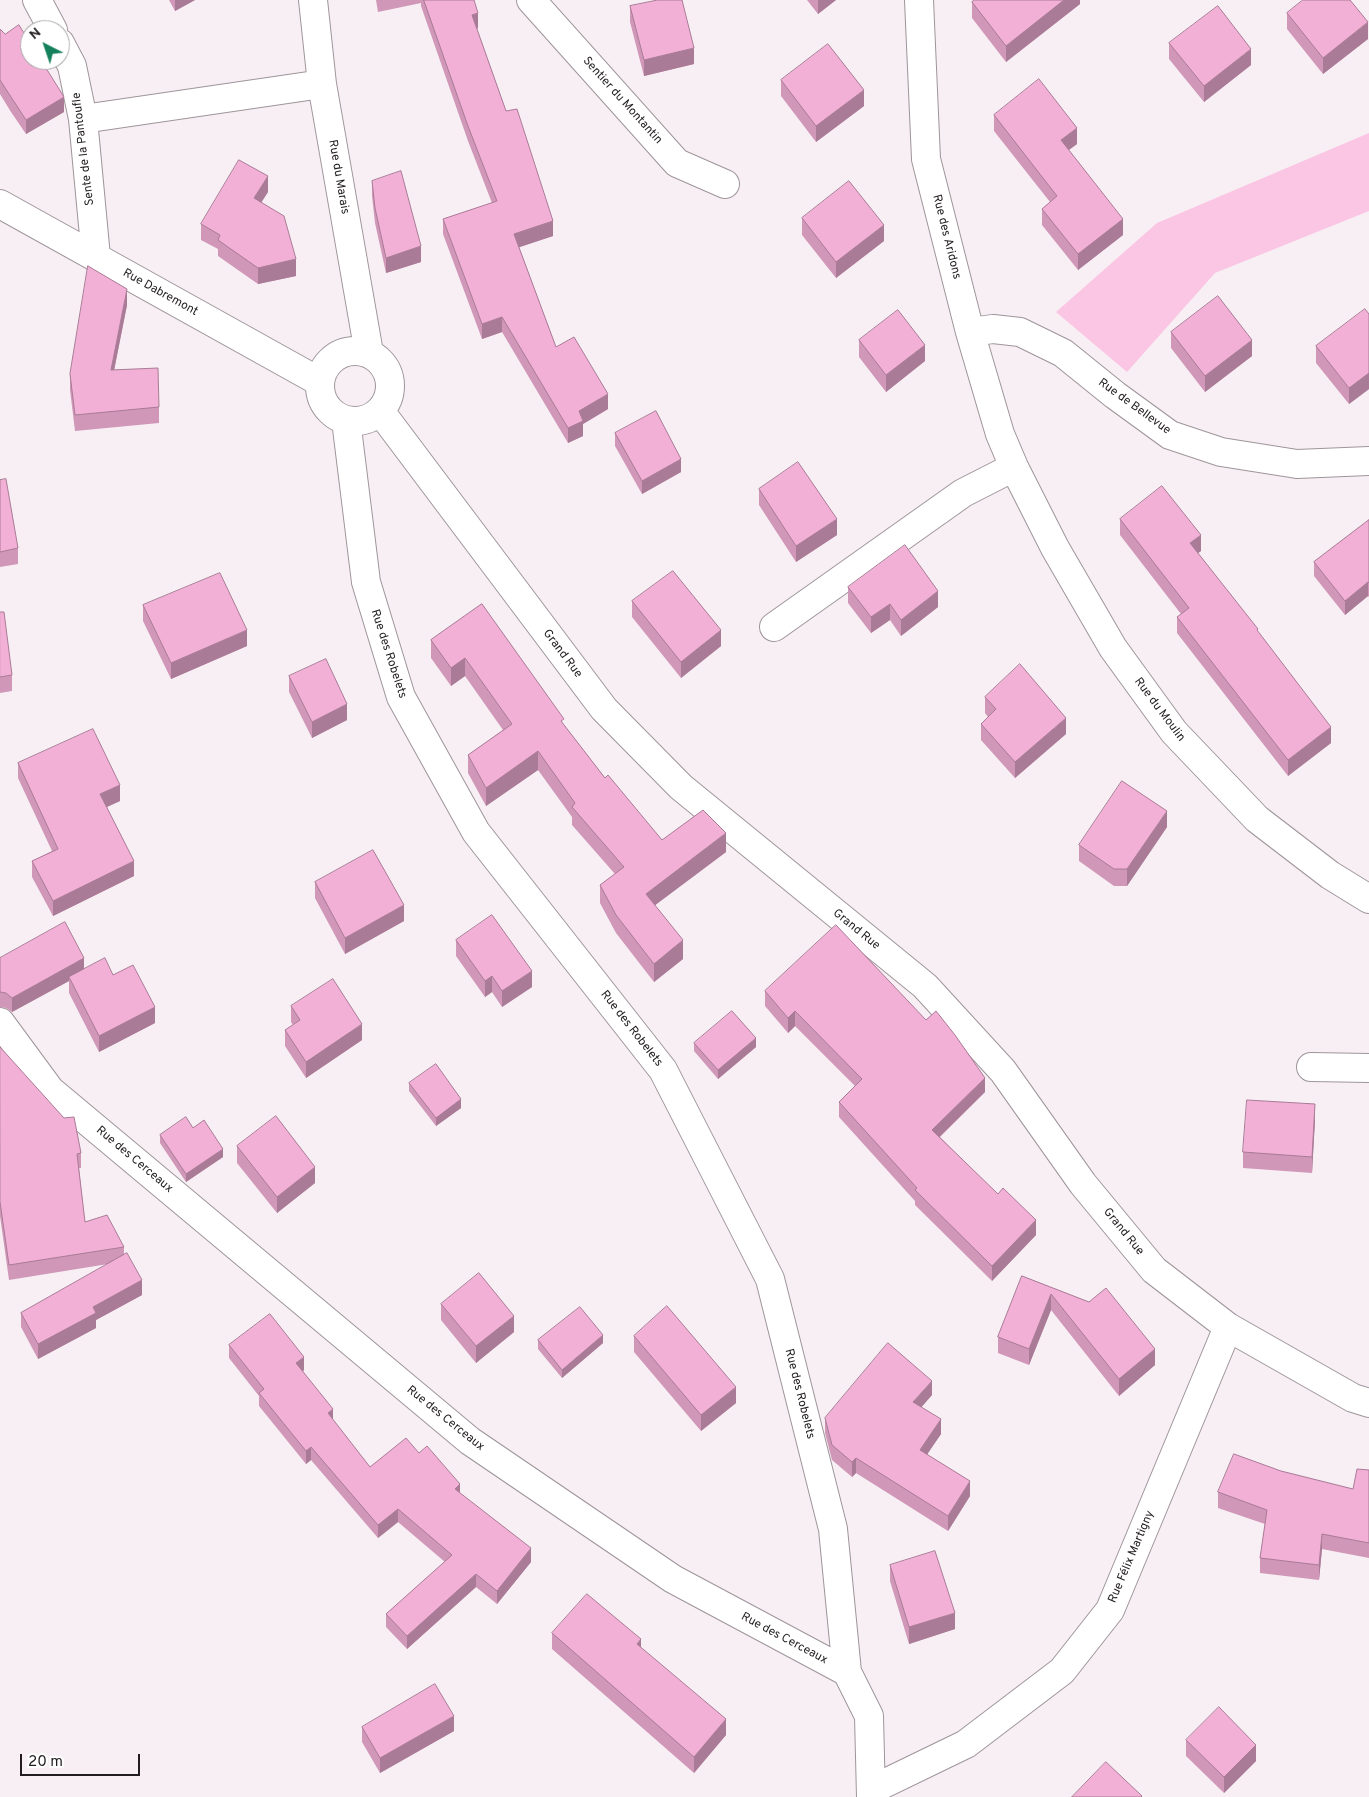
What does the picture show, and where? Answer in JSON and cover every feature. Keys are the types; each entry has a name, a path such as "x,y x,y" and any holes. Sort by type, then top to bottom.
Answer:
{"street":[{"path":"37,0 48,20"},
{"name":"Rue du Marais","path":"314,0 322,84 368,353"},
{"name":"Sentier du Montantin","path":"532,0 677,163 724,184"},
{"name":"Rue des Aridons","path":"919,0 926,159 970,332 1000,434 1014,466"},
{"name":"Sente de la Pantoufle","path":"70,62 82,119 96,257"},
{"path":"82,119 322,84"},
{"name":"Rue Dabremont","path":"0,204 320,382"},
{"name":"Rue de Bellevue","path":"970,332 993,329 1020,332 1063,353 1170,434 1221,452 1297,464 1369,461"},
{"path":"355,350 368,353 378,359 386,368 390,379 390,391 387,402 380,411 370,418 346,420 335,415 326,406 320,395 320,382 324,370 332,360 343,353 355,350"},
{"name":"Grand Rue","path":"380,411 604,709 681,787 925,986 1003,1071 1083,1184 1154,1270 1228,1327 1353,1398 1369,1403"},
{"name":"Rue des Robelets","path":"346,420 366,582 401,697 476,832 663,1070 770,1279 833,1530 847,1672"},
{"path":"774,627 964,493 1014,466"},
{"name":"Rue du Moulin","path":"1014,466 1056,548 1113,648 1174,732 1257,819 1330,875 1369,899"},
{"name":"Rue des Cerceaux","path":"0,1022 50,1090 470,1441 673,1579 847,1672"},
{"path":"1311,1067 1369,1068"},
{"name":"Rue Félix Martigny","path":"871,1793 966,1744 1062,1671 1110,1610 1228,1327"},
{"path":"847,1672 869,1716 871,1793"}],"shaded area":[{"path":"1369,133 1369,211 1215,273 1127,372 1056,312 1157,223"}],"building":[{"path":"424,0 474,0 478,13 472,15 506,111 517,109 553,221 514,234 556,347 574,337 608,394 579,411 583,421 568,428 502,317 482,324 443,219 497,201 468,126"},
{"path":"658,0 682,0 694,48 644,60 630,6"},
{"path":"975,0 1064,0 1006,46 972,2"},
{"path":"1303,0 1350,0 1368,22 1323,58 1287,13"},
{"path":"1218,6 1251,49 1204,86 1169,43"},
{"path":"19,25 20,70 47,70 64,97 26,120 0,80 0,29 5,34"},
{"path":"828,44 864,90 816,126 781,80"},
{"path":"1039,79 1077,128 1061,140 1123,219 1078,254 1042,209 1057,196 994,115"},
{"path":"239,160 268,176 254,198 284,216 296,259 258,268 218,240 220,235 201,224"},
{"path":"401,171 421,246 386,258 375,208 372,181"},
{"path":"849,181 884,225 836,262 802,218"},
{"path":"88,266 127,289 111,370 158,368 159,407 75,415 70,374"},
{"path":"1218,296 1252,340 1205,376 1171,332"},
{"path":"1365,309 1369,314 1369,373 1349,388 1316,346"},
{"path":"898,310 925,345 886,375 859,340"},
{"path":"656,411 681,459 642,481 615,433"},
{"path":"798,462 837,519 796,546 759,489"},
{"path":"6,479 18,548 0,552 0,480"},
{"path":"1162,486 1201,535 1190,543 1258,629 1331,727 1288,760 1177,617 1189,608 1120,519"},
{"path":"1369,520 1369,583 1345,601 1314,562"},
{"path":"905,545 938,591 901,620 890,604 871,617 848,587"},
{"path":"673,571 721,630 681,662 632,601"},
{"path":"220,573 247,630 171,663 143,605"},
{"path":"482,604 564,719 561,721 605,778 608,775 662,840 703,810 726,833 646,894 683,940 654,964 616,915 600,885 624,867 572,807 575,803 538,751 486,788 468,755 512,724 465,658 451,668 431,640"},
{"path":"0,612 4,612 12,675 0,677"},
{"path":"326,659 347,704 312,722 289,676"},
{"path":"1020,664 1066,718 1015,762 981,724 996,709 985,697"},
{"path":"93,729 120,785 100,794 134,861 53,901 32,861 58,849 18,763"},
{"path":"1122,781 1167,811 1127,869 1114,869 1079,845"},
{"path":"373,850 404,905 345,938 315,882"},
{"path":"492,915 532,971 502,991 492,976 485,981 456,940"},
{"path":"65,922 84,958 12,998 6,993 0,992 0,958"},
{"path":"836,925 926,1020 936,1011 985,1078 932,1130 998,1194 1003,1188 1036,1220 992,1266 915,1190 917,1188 839,1102 862,1079 795,1011 788,1018 765,991"},
{"path":"105,958 113,975 133,965 155,1007 99,1036 69,977"},
{"path":"333,979 362,1024 306,1062 285,1030 300,1020 291,1006"},
{"path":"732,1011 756,1038 718,1070 694,1043"},
{"path":"0,1047 64,1118 74,1117 81,1153 77,1154 85,1222 107,1215 124,1247 9,1265 0,1202"},
{"path":"436,1064 461,1099 436,1118 409,1083"},
{"path":"1247,1100 1315,1104 1312,1157 1243,1152"},
{"path":"276,1116 315,1167 277,1197 237,1146"},
{"path":"186,1117 193,1128 204,1120 223,1149 186,1174 160,1135"},
{"path":"127,1253 142,1280 93,1307 96,1313 38,1344 21,1313"},
{"path":"479,1273 514,1316 476,1346 441,1304"},
{"path":"1022,1276 1089,1302 1106,1288 1155,1349 1119,1379 1051,1294 1029,1349 998,1337"},
{"path":"667,1306 736,1387 701,1415 634,1336"},
{"path":"580,1307 603,1335 562,1370 538,1340"},
{"path":"270,1314 304,1357 296,1363 333,1409 328,1413 370,1467 406,1438 419,1453 427,1446 460,1484 455,1489 531,1548 497,1591 476,1574 407,1636 386,1614 452,1555 398,1509 378,1525 311,1447 306,1451 259,1393 264,1389 229,1345"},
{"path":"888,1343 932,1381 913,1402 941,1419 920,1450 970,1481 948,1516 856,1458 852,1462 832,1445 825,1418"},
{"path":"1234,1454 1281,1471 1353,1489 1357,1469 1369,1470 1369,1543 1322,1534 1319,1565 1260,1558 1267,1510 1218,1492"},
{"path":"935,1551 955,1613 909,1627 890,1565"},
{"path":"587,1594 641,1639 637,1644 726,1719 694,1757 552,1633"},
{"path":"435,1684 454,1716 380,1758 362,1727"},
{"path":"1219,1707 1256,1745 1224,1777 1186,1740"},
{"path":"1106,1762 1142,1796 1072,1797"}]}
